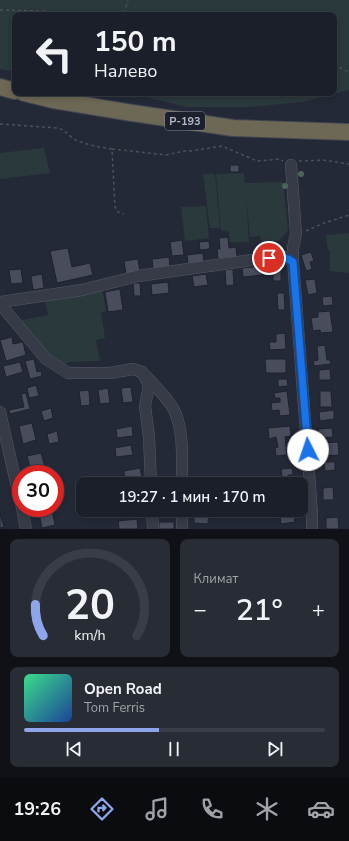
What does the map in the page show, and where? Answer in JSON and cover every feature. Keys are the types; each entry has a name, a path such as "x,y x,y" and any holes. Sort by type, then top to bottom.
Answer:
{"highway":[{"path":"0,87 12,90"},
{"name":"Р-193","path":"36,96 126,112 233,128 349,132"}],"street":[{"path":"290,165 296,234 293,248 293,262 312,529"},
{"path":"0,303 82,290 138,276 245,260 281,256 293,262"},
{"path":"0,303 46,359 68,373 110,373 133,369 142,372 174,409 180,425 182,477"},
{"path":"142,372 149,385 145,406 149,437 151,477"},
{"path":"0,412 12,466"},
{"path":"23,517 26,529"},
{"path":"152,517 153,529"},
{"path":"182,517 182,529"}],"path":[{"path":"124,12 128,0"},
{"path":"0,10 52,12"},
{"path":"337,66 349,72"},
{"path":"0,124 64,129 70,136 86,144 112,149 167,155 183,151 222,146 257,162 280,159 290,165 301,160 349,164"},
{"path":"112,149 115,206 118,212 124,214"},
{"path":"303,232 324,223 349,216"}],"shaded area":[{"path":"0,0 349,0 349,90 337,93 337,12 12,12 12,71 0,69"},
{"path":"141,96 326,96 303,102 249,107 187,107"},
{"path":"44,148 50,173 0,179 0,153"},
{"path":"244,173 245,183 283,182 288,231 279,241 261,242 260,236 250,237 246,196 249,242 230,242 229,232 221,230 216,174"},
{"path":"203,174 215,174 220,228 210,228"},
{"path":"206,206 209,238 185,241 181,207"},
{"path":"349,233 349,273 330,271 330,251 328,250 326,235"},
{"path":"102,288 106,311 101,312 105,338 96,340 100,361 68,362 63,366 57,362 17,321 48,315 45,300"}],"building":[{"path":"230,165 239,165 239,172 230,172"},
{"path":"228,237 229,248 236,247 237,257 218,259 217,249 220,249 219,238"},
{"path":"182,240 184,255 172,256 170,242"},
{"path":"209,241 210,249 200,250 199,242"},
{"path":"280,245 280,253 264,255 263,247"},
{"path":"68,248 72,267 90,263 93,275 57,283 50,251"},
{"path":"311,252 314,261 310,262 312,269 306,271 301,255"},
{"path":"203,253 204,262 188,264 187,255"},
{"path":"169,257 170,267 153,269 152,259"},
{"path":"138,259 140,272 126,274 124,261"},
{"path":"261,266 262,275 243,277 242,268"},
{"path":"273,267 281,267 281,281 273,281"},
{"path":"21,269 23,283 11,284 9,270"},
{"path":"233,269 234,285 226,286 225,270"},
{"path":"42,274 44,288 33,290 31,276"},
{"path":"206,274 208,285 194,287 192,276"},
{"path":"315,279 317,293 308,295 305,280"},
{"path":"168,282 169,293 152,295 151,284"},
{"path":"133,283 140,283 141,296 134,296"},
{"path":"120,289 123,310 108,312 105,292"},
{"path":"277,293 284,293 285,310 278,310"},
{"path":"332,296 333,305 323,306 322,297"},
{"path":"330,311 333,332 321,333 320,330 313,331 311,318 318,317 318,312"},
{"path":"285,333 286,349 270,350 269,342 276,342 276,334"},
{"path":"12,337 13,344 23,342 26,355 6,361 0,340"},
{"path":"325,345 327,360 330,360 331,364 314,366 313,361 318,360 317,346"},
{"path":"34,359 37,372 41,371 42,376 30,379 25,361"},
{"path":"265,359 286,359 286,373 266,373"},
{"path":"20,362 23,372 6,377 3,366"},
{"path":"330,369 331,380 319,380 319,370"},
{"path":"278,379 287,379 288,386 278,387"},
{"path":"36,385 39,396 29,398 27,388"},
{"path":"131,387 133,402 123,403 121,388"},
{"path":"108,388 110,403 100,404 98,390"},
{"path":"89,390 90,405 81,406 79,391"},
{"path":"287,391 290,415 280,416 279,410 272,411 271,403 280,402 280,398 275,398 274,393"},
{"path":"320,391 331,391 332,407 320,407"},
{"path":"26,393 30,409 10,414 9,410 24,407 21,394"},
{"path":"51,408 53,418 44,421 41,411"},
{"path":"334,410 334,419 320,421 319,412"},
{"path":"32,423 36,440 23,444 19,426"},
{"path":"132,426 133,436 117,438 116,429"},
{"path":"290,426 291,436 285,437 287,455 276,456 275,448 278,447 276,437 269,439 268,428"},
{"path":"332,428 333,437 319,438 318,429"},
{"path":"57,431 59,442 49,444 47,434"},
{"path":"338,442 339,455 323,456 322,443"},
{"path":"131,445 133,455 116,457 115,448"},
{"path":"41,453 44,465 29,465 27,456"},
{"path":"324,462 335,462 335,470 325,471"},
{"path":"140,468 142,477 125,477 124,471"},
{"path":"292,468 293,475 282,477 281,469"},
{"path":"333,487 334,500 323,500 323,488"},
{"path":"0,513 4,527 0,528"},
{"path":"40,517 53,517 55,525 42,528"},
{"path":"194,517 208,517 208,524 194,523"},
{"path":"280,517 294,517 295,522 281,524"},
{"path":"338,517 339,529 326,529 326,518"},
{"path":"137,519 138,529 119,529 118,521"},
{"path":"159,522 174,522 174,529 159,529"}],"route":[{"path":"269,258 281,256 293,262 308,450"}]}
